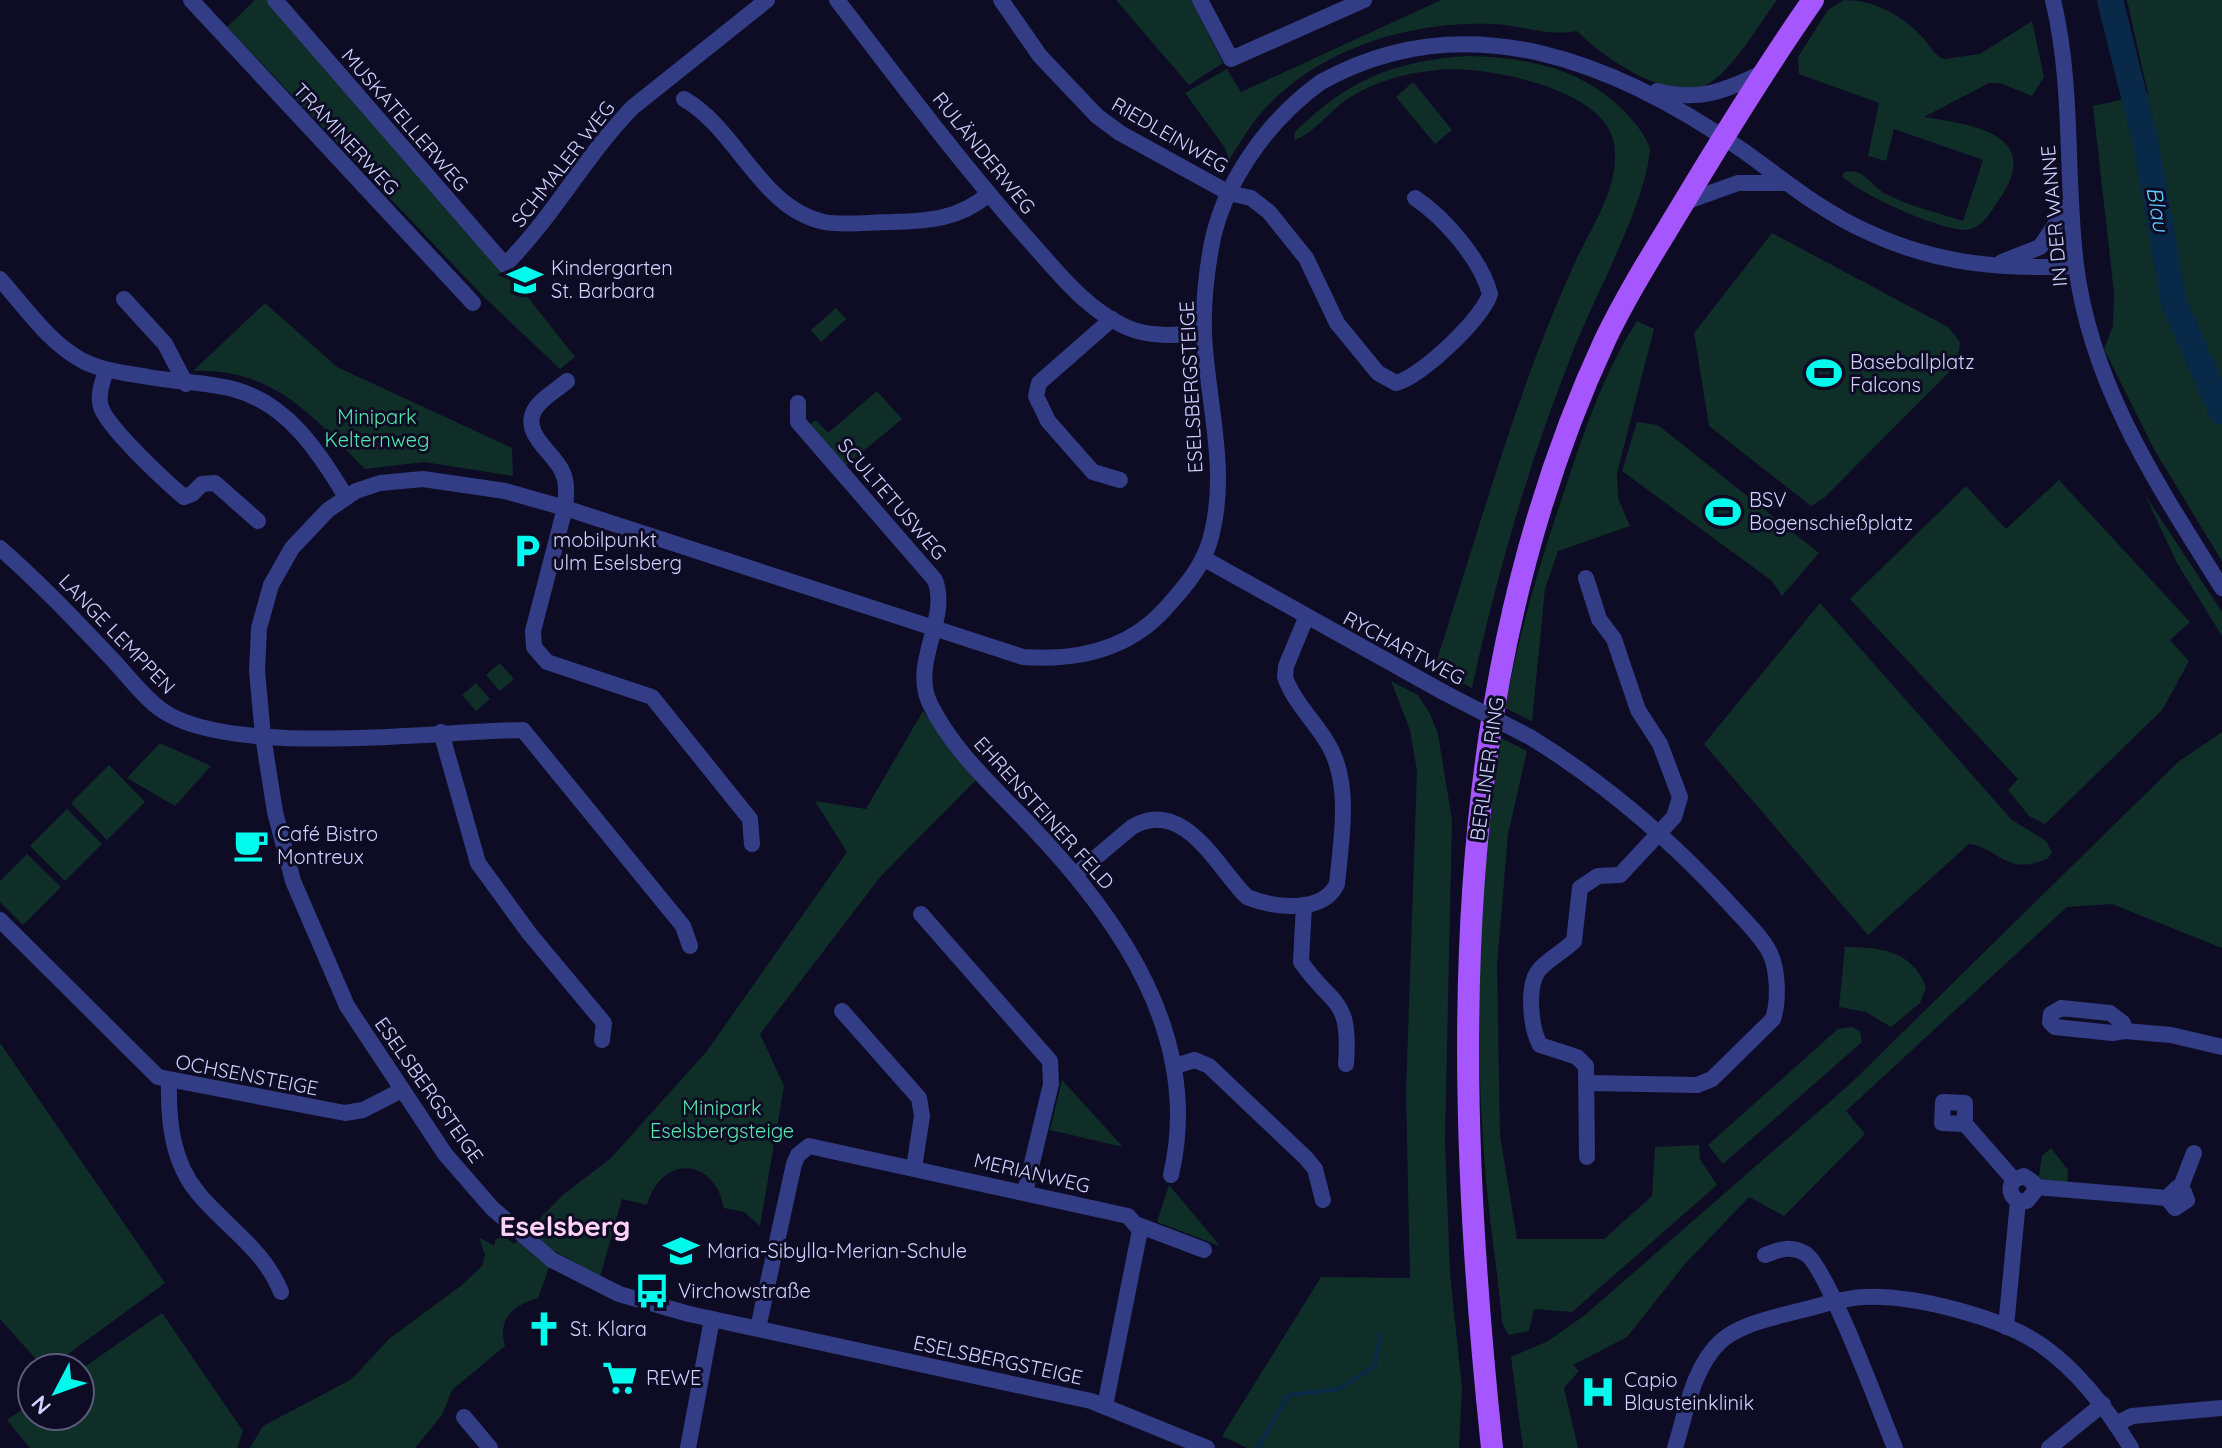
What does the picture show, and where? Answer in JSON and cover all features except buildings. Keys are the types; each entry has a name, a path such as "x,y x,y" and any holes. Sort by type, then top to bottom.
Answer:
{"main road":[{"name":"BERLINER RING","path":"1491,1439 1479,1326 1468,1092 1471,921 1484,766 1510,631 1532,543 1605,339 1722,137 1813,0"}],"street":[{"name":"TRAMINERWEG","path":"191,0 473,303"},
{"name":"MUSKATELLERWEG","path":"275,0 505,265"},
{"name":"SCHMALER WEG","path":"505,265 537,233 633,107 767,0"},
{"name":"RULÄNDERWEG","path":"837,0 989,194 1070,285 1112,319 1154,335 1204,333"},
{"name":"RIEDLEINWEG","path":"1001,0 1040,56 1097,116 1120,133 1229,193 1251,198 1269,212 1306,258 1328,308 1346,336 1378,373 1396,383 1412,376 1478,318 1490,294 1479,269 1449,231 1415,198"},
{"path":"1200,0 1231,59 1364,0"},
{"name":"IN DER WANNE","path":"2053,0 2065,75 2076,266 2092,340 2118,410 2152,476 2222,588"},
{"name":"ESELSBERGSTEIGE","path":"1207,1448 1105,1406 712,1319 619,1294 552,1260 492,1208 445,1154 347,1006 309,924 275,812 263,736 257,652 271,585 279,567 305,532 346,497 380,483 423,479 505,491 565,508 1023,657 1053,659 1081,656 1122,642 1157,618 1187,585 1203,558 1211,536 1217,475 1215,415 1204,333 1211,244 1229,193 1262,141 1298,102 1340,71 1385,50 1445,37 1510,38 1575,53 1633,82 1866,232 1918,252 1980,266 2076,266"},
{"path":"1633,82 1672,95 1700,97 1731,89 1762,73"},
{"path":"684,99 717,125 776,195 812,218 836,223 928,221 966,212 989,194"},
{"path":"1683,203 1738,183 1788,184"},
{"path":"1980,266 2006,262 2040,247 2059,225 2070,203"},
{"path":"0,279 51,337 80,359 106,370 186,384 231,388 267,402 286,417 326,463 346,497"},
{"path":"124,299 165,344 186,384"},
{"path":"1112,319 1039,383 1036,396 1048,421 1093,472 1120,480"},
{"path":"106,370 100,391 101,410 163,477 184,497 202,484 215,483 258,521"},
{"path":"567,381 535,409 531,420 534,434 561,468 567,492 533,631 534,647 547,662 652,697 750,819 752,844"},
{"name":"SCULTETUSWEG","path":"798,403 798,422 935,580 938,605 932,627"},
{"name":"LANGE LEMPPEN","path":"0,548 38,582 161,710 210,731 263,736 523,730 683,926 690,946"},
{"name":"RYCHARTWEG","path":"1203,558 1306,618 1530,737 1584,770 1661,832 1762,941 1774,966 1776,1009 1764,1031 1706,1082 1588,1083"},
{"path":"1586,578 1599,619 1614,639 1638,710 1660,744 1680,797 1679,808 1661,832 1620,875 1598,876 1580,888 1574,941 1535,976 1532,991 1535,1036 1549,1050 1577,1057 1586,1066 1587,1157"},
{"path":"1075,875 1138,823 1177,824 1191,831 1247,897 1258,902 1304,905 1324,902 1337,884 1342,785 1331,748 1285,677 1286,666 1306,618"},
{"name":"EHRENSTEINER FELD","path":"932,627 924,671 929,702 968,759 1075,875 1138,966 1162,1018 1175,1066 1178,1128 1171,1175"},
{"path":"441,732 478,863 529,933 604,1023 602,1040"},
{"path":"1304,905 1301,962 1341,1006 1346,1027 1346,1064"},
{"path":"921,914 1050,1061 1051,1084 1025,1192"},
{"name":"OCHSENSTEIGE","path":"0,920 151,1071 169,1081 345,1113 363,1110 402,1090"},
{"path":"842,1011 919,1098 922,1116 914,1168"},
{"path":"2125,1031 2171,1035 2222,1047"},
{"path":"1175,1066 1195,1060 1209,1066 1306,1158 1315,1169 1323,1200"},
{"path":"169,1081 171,1132 190,1183 272,1268 281,1292"},
{"path":"1965,1124 2014,1180"},
{"name":"MERIANWEG","path":"758,1328 798,1155 809,1146 821,1146 1128,1216 1138,1225 1204,1250"},
{"path":"2006,1327 2018,1201 2010,1192 2014,1180 2024,1176 2035,1187 2174,1193 2194,1153"},
{"path":"2018,1201 2031,1199 2035,1187"},
{"path":"1105,1406 1141,1237 1138,1225"},
{"path":"1765,1255 1788,1248 1807,1255 1822,1272 1895,1448"},
{"path":"1675,1448 1697,1377 1720,1342 1748,1326 1835,1301 1887,1298 1941,1308 2006,1327 2042,1345 2103,1404 2131,1448"},
{"path":"688,1448 712,1319"},
{"path":"2049,1448 2103,1404"},
{"path":"2116,1424 2132,1416 2222,1408"},
{"path":"464,1417 490,1448"}],"green space":[{"path":"255,0 272,0 504,267 575,357 560,369 483,296 227,27"},
{"path":"1116,0 1191,0 1223,63 1189,85"},
{"path":"1441,0 1777,0 1726,70 1706,85 1691,89 1656,83 1637,74 1602,53 1577,31 1555,33 1492,24 1427,28 1363,44 1304,75 1278,95 1256,119 1229,160 1225,148 1185,93 1227,69 1241,92"},
{"path":"1844,0 1866,3 1896,15 1944,59 1980,54 2032,21 2044,77 2032,96 2000,83 1989,83 1924,117 1979,129 2007,146 2013,159 2011,176 1991,212 1976,227 1960,229 1925,220 1866,192 1842,176 1844,172 1857,172 1880,191 1895,198 1963,221 1983,160 1894,129 1886,161 1868,156 1879,103 1799,74 1798,57 1828,10"},
{"path":"2127,0 2222,0 2222,561 2155,451 2104,349 2113,326 2114,293 2093,106 2148,94"},
{"path":"1468,56 1533,63 1573,76 1610,98 1626,113 1643,134 1650,149 1629,224 1581,331 1528,477 1503,561 1472,688 1434,669 1535,358 1605,201 1614,170 1613,139 1604,121 1587,106 1564,93 1510,76 1458,69 1412,74 1375,85 1352,96 1313,129 1294,140 1295,132 1334,98 1374,76 1418,63"},
{"path":"1413,82 1452,130 1435,144 1396,97"},
{"name":"Baseballplatz Falcons","path":"1772,233 1948,327 1960,342 1958,360 1952,369 1824,498 1811,506 1709,426 1694,333"},
{"name":"Minipark Kelternweg","path":"265,303 337,367 512,448 513,476 424,462 365,469 309,414 269,387 222,372 193,371"},
{"path":"836,308 846,319 821,342 811,330"},
{"path":"1637,321 1654,329 1617,473 1618,498 1630,526 1558,551 1545,589 1532,721 1505,708 1524,625 1547,543 1588,424 1614,361"},
{"path":"877,391 902,419 843,468 810,424 816,420 828,433"},
{"name":"BSV Bogenschießplatz","path":"1637,422 1658,425 1819,553 1782,596 1772,581 1622,471"},
{"path":"2059,480 2190,622 2170,640 2189,661 2163,709 2045,824 2029,816 2008,790 2018,779 1850,599 1966,486 2006,529"},
{"path":"2145,495 2222,612 2222,636 2177,563"},
{"path":"1820,603 2012,820 2046,841 2052,852 2048,858 2022,865 1969,844 1868,935 1704,744"},
{"path":"500,663 514,679 500,691 486,675"},
{"path":"1391,681 1418,695 1430,714 1438,734 1452,820 1445,1140 1450,1274 1462,1388 1459,1448 1247,1448 1222,1436 1321,1277 1410,1278 1406,1093 1417,771 1410,730"},
{"path":"476,683 490,699 476,711 462,695"},
{"name":"Minipark Eselsbergsteige","path":"923,711 976,780 881,876 760,1034 784,1086 760,1226 744,1212 724,1208 710,1179 699,1171 687,1168 675,1170 654,1189 647,1205 622,1199 600,1277 555,1251 538,1298 515,1309 506,1320 503,1328 505,1346 452,1390 442,1415 415,1448 250,1448 263,1426 352,1379 389,1339 462,1285 482,1266 485,1255 479,1237 494,1246 496,1239 504,1236 514,1244 564,1194 611,1158 707,1051 847,852 815,801 866,809"},
{"path":"2222,732 2222,948 2112,904 2067,907 1846,1111 1865,1134 1784,1216 1749,1197 1685,1264 1627,1337 1573,1365 1579,1371 1564,1388 1578,1448 1523,1448 1511,1357 1548,1341 1585,1315 1849,1085 2178,762"},
{"path":"1501,738 1527,751 1508,834 1497,965 1500,1136 1517,1239 1604,1239 1652,1196 1655,1147 1699,1145 1700,1159 1717,1185 1572,1312 1534,1309 1529,1331 1509,1335 1502,1323 1487,1186 1479,1039 1484,888"},
{"path":"160,743 211,766 175,806 127,778"},
{"path":"109,765 145,802 107,840 71,803"},
{"path":"67,809 102,844 65,881 30,846"},
{"path":"27,854 61,887 23,925 0,902 0,881"},
{"path":"1845,947 1882,950 1903,958 1920,975 1926,987 1920,1003 1891,1027 1866,1012 1839,1007"},
{"path":"1852,1027 1860,1031 1862,1042 1723,1164 1708,1145 1838,1029"},
{"path":"0,1043 165,1283 71,1352 30,1352 0,1319"},
{"path":"1062,1080 1123,1147 1050,1130"},
{"path":"2051,1148 2068,1170 2067,1187 2047,1185 2039,1176 2042,1156"},
{"path":"1169,1185 1220,1246 1157,1222"},
{"path":"162,1313 243,1431 237,1448 30,1448 17,1432 96,1432 96,1359"},
{"path":"16,1414 16,1431 7,1420"}],"waterway":[{"name":"Blau","path":"2110,0 2146,144 2174,303 2222,412"},
{"path":"1258,1448 1288,1395 1338,1389 1374,1367 1381,1334"}],"place":[{"name":"Kindergarten St. Barbara","path":"525,280"},
{"name":"Baseballplatz Falcons","path":"1824,373"},
{"name":"BSV Bogenschießplatz","path":"1723,512"},
{"name":"mobilpunkt ulm Eselsberg","path":"527,551"},
{"name":"Café Bistro Montreux","path":"251,845"},
{"name":"Maria-Sibylla-Merian-Schule","path":"681,1251"},
{"name":"Virchowstraße","path":"652,1291"},
{"name":"St. Klara","path":"544,1329"},
{"name":"REWE","path":"620,1378"},
{"name":"Capio Blausteinklinik","path":"1598,1392"}],"district":[{"name":"Eselsberg","path":"565,1226"}]}
